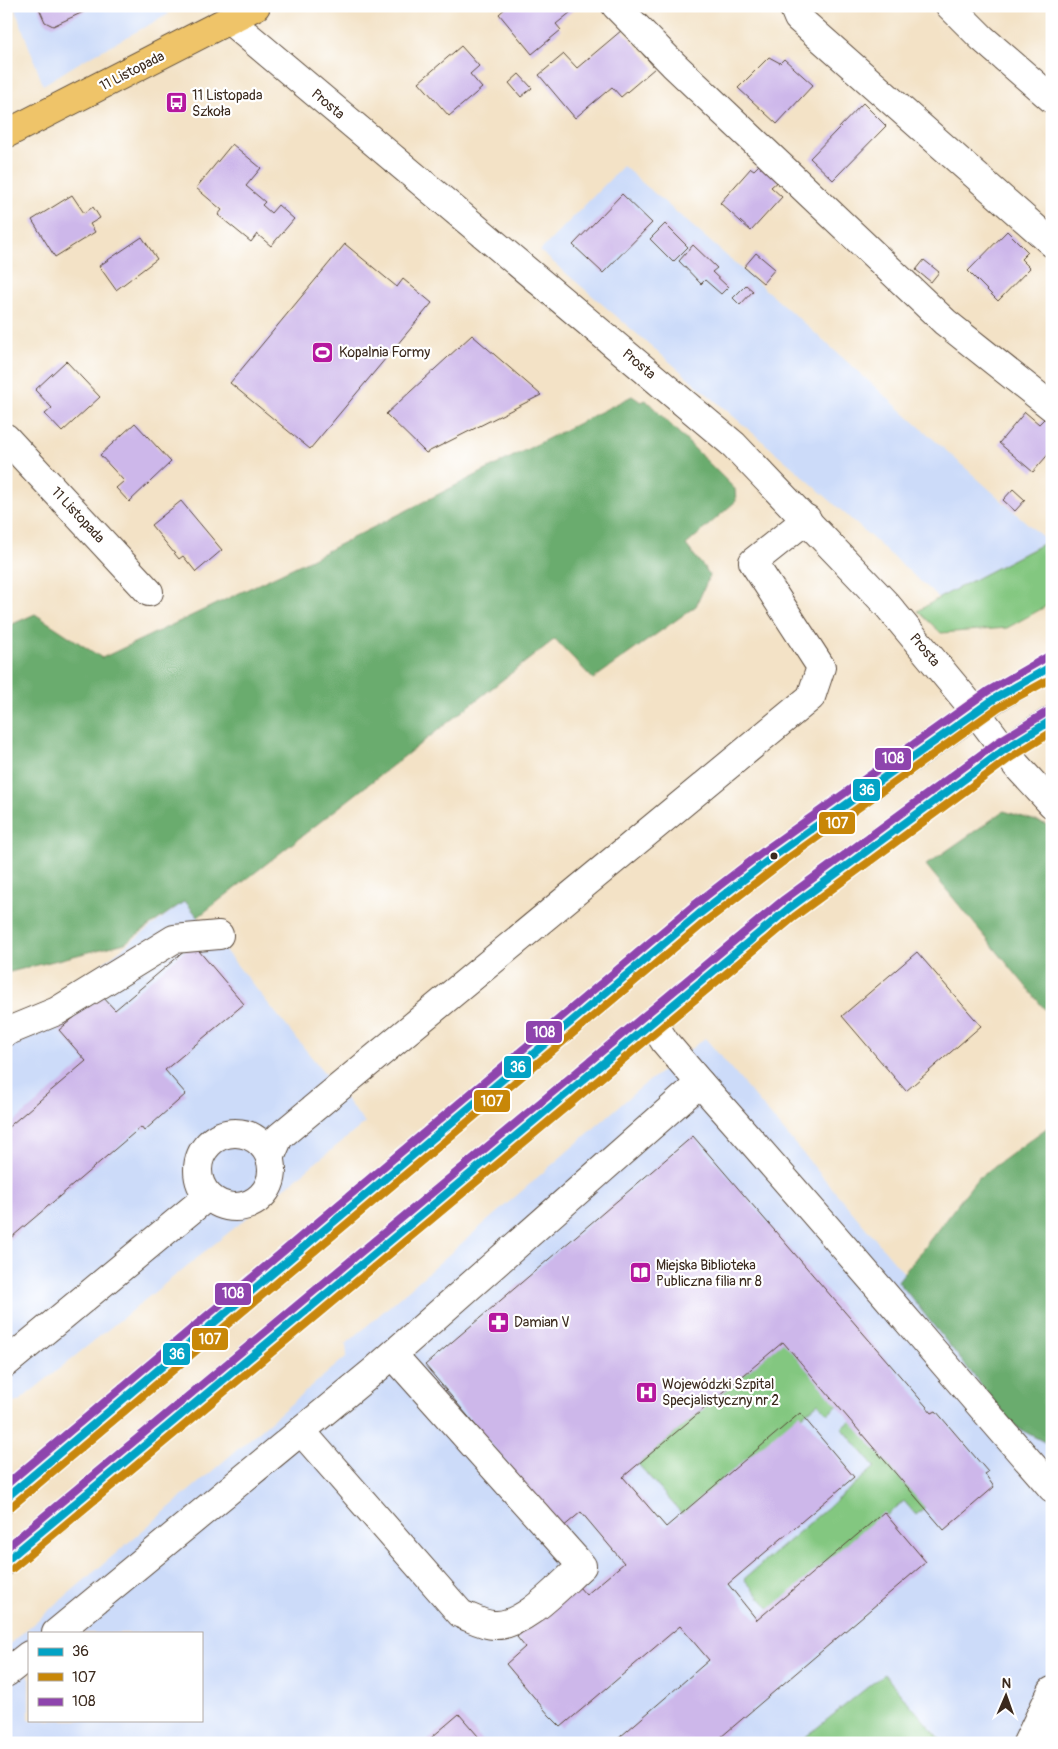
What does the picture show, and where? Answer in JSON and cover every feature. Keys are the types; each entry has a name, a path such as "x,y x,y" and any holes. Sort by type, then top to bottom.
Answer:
{"main road":[{"name":"11 Listopada","path":"6,134 230,22 256,6"}],"street":[{"path":"616,6 673,64 945,322 1052,407"},
{"path":"793,6 798,18 1052,243"},
{"path":"950,6 982,38 1052,99"},
{"name":"Prosta","path":"230,22 734,445 807,519 887,605 976,712 1004,750 1052,804"},
{"name":"11 Listopada","path":"6,438 149,592"},
{"path":"270,1158 279,1137 811,696 821,667 753,562 807,519"},
{"path":"6,1498 698,914 774,856 994,699 1052,666"},
{"path":"6,1561 788,909 1004,750 1052,720"},
{"path":"6,1032 57,1011 174,939 219,935"},
{"path":"653,1022 665,1042 700,1083 826,1224 876,1286 1052,1488"},
{"path":"57,1632 393,1355 700,1083"},
{"path":"233,1133 245,1134 256,1139 265,1147 270,1158 271,1182 255,1202 243,1207 230,1207 218,1204 208,1196 198,1175 199,1162 203,1151 211,1142 233,1133"},
{"path":"6,1363 208,1196"},
{"path":"301,1431 460,1614 493,1625 514,1621 533,1609 582,1566 393,1355"},
{"path":"6,1673 28,1656"},
{"path":"1027,1743 1052,1691"}],"shaded area":[{"path":"14,6 168,6 164,9 169,14 82,61 43,85"},
{"path":"623,166 796,316 1047,541 939,598 796,470 540,251"},
{"path":"185,901 365,1123 19,1401 6,1406 6,1036"},
{"name":"Wojewódzki Szpital Specjalistyczny nr 2","path":"705,1038 904,1273 899,1281 1014,1426 1052,1446 1052,1743 6,1743 6,1647 347,1356 346,1344 640,1088"}],"green space":[{"path":"632,396 641,402 646,400 735,489 736,501 686,545 710,575 696,606 593,679 555,639 198,917 185,901 125,943 6,973 6,627 35,614 102,658 307,561"},
{"path":"1052,539 1052,603 1007,628 941,633 918,611 939,598"},
{"path":"1004,811 1052,826 1052,1018 926,865"},
{"path":"1052,1124 1052,1446 1014,1426 898,1281 977,1179"},
{"path":"794,1332 851,1394 828,1414 818,1403 683,1515 638,1464"},
{"path":"864,1411 936,1498 916,1515 904,1501 772,1611 744,1579 875,1467 842,1428"},
{"path":"884,1674 943,1743 798,1743"}],"building":[{"path":"38,6 96,6 53,26 45,22"},
{"path":"508,6 574,6 576,8 556,24 561,30 532,54 499,14"},
{"path":"622,30 655,68 621,97 612,87 575,118 539,75 564,54 577,68"},
{"path":"461,46 479,66 470,74 482,88 449,116 419,82"},
{"path":"769,57 780,63 784,59 813,85 777,124 738,88"},
{"path":"519,74 532,88 521,97 509,83"},
{"path":"863,103 886,126 833,180 810,158"},
{"path":"232,144 261,168 246,186 265,202 262,205 271,213 278,205 294,219 271,246 257,234 251,242 218,215 222,210 196,188"},
{"path":"761,163 779,180 771,187 782,197 751,231 720,203 751,168 754,170"},
{"path":"622,194 652,223 603,273 573,245"},
{"path":"72,195 84,213 93,207 100,218 90,224 95,232 55,257 32,220"},
{"path":"665,224 688,247 673,262 650,239"},
{"path":"1007,231 1028,252 1021,259 1030,268 998,301 968,271"},
{"path":"142,237 157,259 116,290 99,266"},
{"name":"Kopalnia Formy","path":"345,244 397,287 403,279 432,303 310,449 230,383"},
{"path":"693,245 717,268 712,272 728,287 721,294 705,280 701,284 679,261"},
{"path":"756,253 775,269 763,283 744,267"},
{"path":"924,260 939,272 931,282 916,270"},
{"path":"746,285 753,291 740,305 733,298"},
{"path":"472,335 541,395 426,453 386,414"},
{"path":"66,361 100,397 62,432 45,414 52,408 35,390"},
{"path":"1025,412 1039,424 1048,415 1052,418 1052,450 1033,472 999,443"},
{"path":"135,423 171,462 129,502 116,488 124,481 100,455"},
{"path":"1013,489 1025,500 1015,511 1003,500"},
{"path":"181,501 222,550 196,572 183,556 179,559 151,525"},
{"path":"193,944 244,1004 165,1070 186,1094 144,1131 141,1127 6,1242 6,1129 86,1061 59,1030 101,995 115,1010"},
{"path":"917,952 981,1026 906,1091 842,1016"},
{"path":"693,1136 932,1413 936,1411 988,1472 985,1474 994,1487 944,1530 783,1342 623,1477 666,1527 800,1413 854,1477 728,1584 757,1620 884,1512 926,1562 714,1743 613,1743 709,1660 680,1626 561,1727 549,1715 506,1664 525,1647 517,1637 545,1613 564,1570 586,1595 624,1563 581,1512 562,1528 425,1365"},
{"path":"459,1714 484,1743 425,1743"}],"transit line":[{"name":"108","path":"6,1485 693,906 768,848 988,691 1047,657"},
{"name":"36","path":"6,1498 699,914 774,856 994,699 1052,666"},
{"name":"107","path":"12,1506 705,922 780,864 999,707 1052,678"},
{"name":"108","path":"6,1548 782,901 998,742 1047,712"},
{"name":"36","path":"6,1561 788,909 1004,750 1052,720"},
{"name":"107","path":"12,1569 794,917 1010,758 1052,732"}],"place":[{"name":"11 Listopada Szkoła","path":"176,103"},
{"name":"Kopalnia Formy","path":"323,352"},
{"name":"Miejska Biblioteka Publiczna filia nr 8","path":"640,1273"},
{"name":"Damian V","path":"498,1322"},
{"name":"Wojewódzki Szpital Specjalistyczny nr 2","path":"646,1392"}]}
